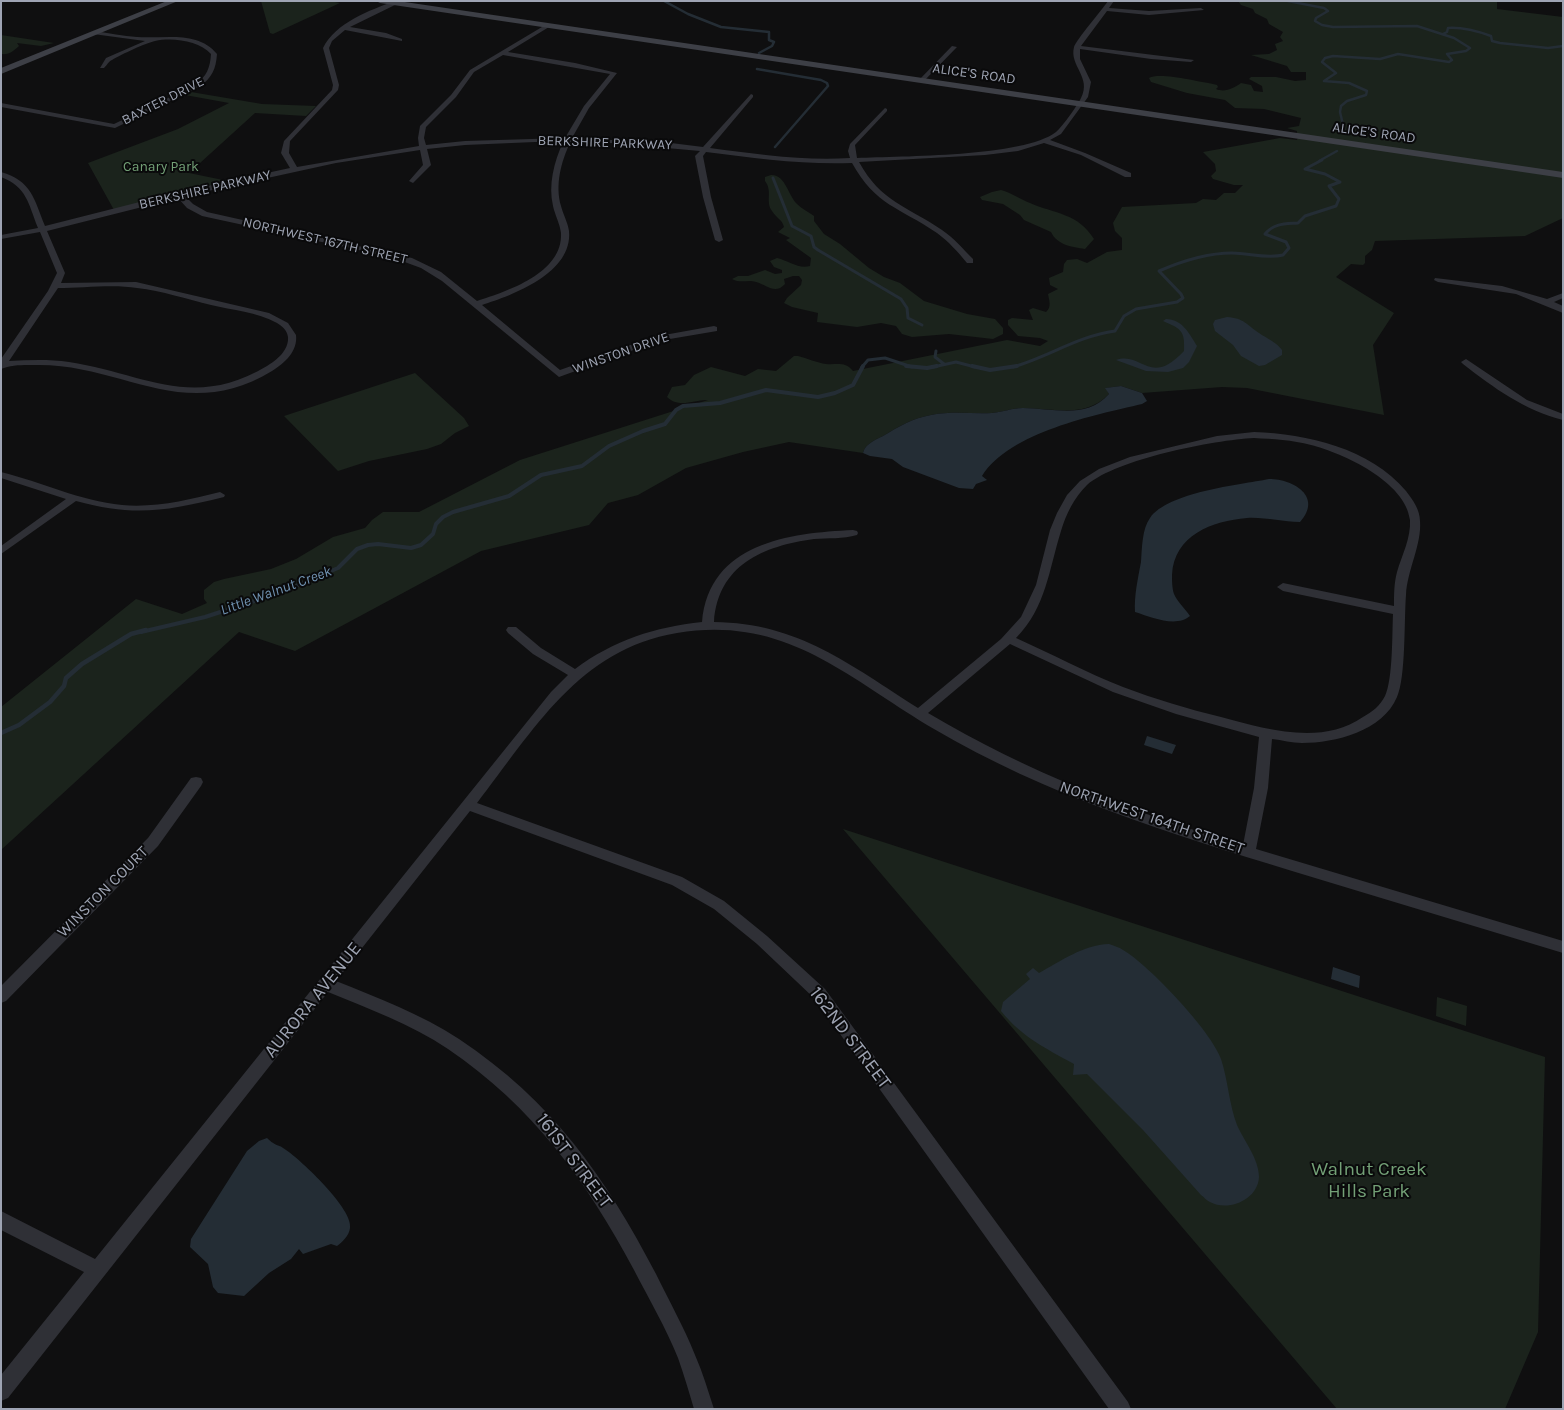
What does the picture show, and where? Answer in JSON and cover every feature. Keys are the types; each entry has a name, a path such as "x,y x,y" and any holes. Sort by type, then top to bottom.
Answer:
{"main road":[{"path":"1,71 174,1"},
{"name":"ALICE'S ROAD","path":"380,1 1563,174"}],"street":[{"path":"1111,1 1077,47 1190,60"},
{"path":"294,169 285,153 287,141 335,90 335,80 326,48 331,38 344,28 395,3"},
{"path":"1105,9 1155,13 1200,10"},
{"path":"413,181 427,165 421,132 427,120 448,102 472,71 547,26"},
{"path":"344,28 386,35 400,40"},
{"path":"95,32 130,38 155,39"},
{"path":"102,66 108,59 155,39"},
{"name":"BAXTER DRIVE","path":"1,105 115,126 197,86 210,76 214,54 208,47 184,40 155,39"},
{"path":"921,80 954,47"},
{"name":"BERKSHIRE PARKWAY","path":"1,237 43,229 179,194 294,169 424,147 504,141 569,140 632,142 787,160 855,162 1002,152 1045,141 1064,128 1081,104 1088,86 1087,77 1077,59 1077,47"},
{"path":"475,305 519,288 548,269 560,256 566,236 556,204 555,183 559,160 586,108 614,73 501,53"},
{"path":"719,240 706,197 699,156 751,96"},
{"path":"885,110 854,141 851,150 862,176 874,191 894,206 941,232 970,261"},
{"path":"1045,141 1083,154 1128,174"},
{"path":"1,174 16,180 26,189 60,273 56,286 2,365"},
{"name":"NORTHWEST 167TH STREET","path":"179,194 190,206 205,214 408,259 438,274 559,374"},
{"path":"1438,280 1507,289 1548,301 1563,310"},
{"path":"2,365 48,363 72,365 156,387 182,390 213,388 256,376 276,364 289,350 292,338 288,326 271,317 136,285 56,286"},
{"path":"1548,301 1563,295"},
{"name":"WINSTON DRIVE","path":"559,374 656,339 714,329"},
{"path":"1466,362 1511,396 1530,406 1563,417"},
{"path":"919,714 1008,639 1025,619 1035,603 1043,583 1058,518 1065,504 1086,481 1110,467 1138,457 1220,439 1253,435 1302,441 1342,452 1380,473 1403,494 1415,518 1415,532 1404,566 1395,678 1391,696 1379,713 1358,727 1337,734 1302,738 1266,734 1180,710 1117,689 1008,639"},
{"path":"1,475 120,508 145,508 190,503 220,495"},
{"path":"1,551 75,497"},
{"path":"708,626 713,595 719,584 726,575 747,557 774,544 792,539 853,533"},
{"path":"1283,587 1399,611"},
{"name":"NORTHWEST 164TH STREET","path":"647,636 708,626 757,630 784,635 830,657 919,714 1010,764 1069,791 1132,815 1249,852 1563,947"},
{"path":"512,630 544,655 575,674"},
{"name":"AURORA AVENUE","path":"1,1391 555,695 575,674 607,653 647,636"},
{"path":"1249,852 1261,788 1266,734"},
{"name":"WINSTON COURT","path":"1,996 153,842 196,782"},
{"name":"162ND STREET","path":"468,806 614,857 676,882 719,905 762,940 820,994 1121,1409"},
{"name":"161ST STREET","path":"326,984 408,1019 452,1043 494,1072 531,1104 562,1139 596,1184 626,1235 686,1355 704,1409"},
{"path":"1,1220 98,1270"}],"green space":[{"path":"261,1 330,1 340,3 273,34 270,33"},
{"path":"1238,1 1497,1 1497,9 1563,17 1563,173 1297,134 1297,131 1287,128 1299,126 1301,118 1264,109 1235,108 1225,100 1187,93 1151,82 1149,78 1162,76 1217,85 1216,89 1223,90 1241,83 1251,85 1254,91 1263,92 1262,86 1249,79 1251,77 1276,77 1295,81 1306,80 1306,72 1291,72 1287,66 1251,55 1269,54 1277,50 1275,44 1283,41 1280,37 1283,32 1269,24 1267,19 1255,13 1253,9 1241,5"},
{"path":"1,35 54,43 41,46 17,43 19,46 13,51 1,54"},
{"name":"Canary Park","path":"191,92 262,104 316,106 306,116 255,113 189,173 228,181 114,210 88,163 178,129 229,103 185,95"},
{"path":"1298,137 1563,176 1563,218 1525,236 1375,241 1372,250 1365,256 1365,263 1363,265 1351,264 1336,277 1394,313 1373,345 1384,415 1247,388 1222,387 1142,393 1121,386 1106,388 1109,394 1100,402 1090,407 1079,409 1019,408 992,413 947,413 924,416 906,423 874,441 866,447 863,453 789,442 743,452 686,468 638,495 608,503 589,525 481,551 295,651 239,632 1,850 1,707 136,599 182,614 207,603 204,599 204,590 214,582 271,569 296,559 333,537 365,528 383,512 419,512 520,460 708,400 682,403 672,401 667,397 672,387 685,385 694,375 711,367 745,376 758,369 776,371 794,356 798,356 823,363 844,365 853,371 1007,340 1040,346 1048,341 1040,338 1018,336 1008,325 1008,320 1012,318 1033,320 1029,310 1033,308 1046,312 1048,310 1050,306 1048,294 1058,289 1050,285 1049,278 1063,272 1064,264 1067,260 1077,259 1087,263 1107,252 1122,250 1122,238 1115,231 1113,223 1122,207 1196,203 1203,199 1216,200 1224,193 1235,193 1243,185 1234,185 1213,179 1211,176 1216,171 1215,164 1203,152 1280,138 1297,140"},
{"path":"771,175 783,181 797,204 814,216 814,221 824,234 840,244 869,268 884,277 900,283 924,301 967,314 995,319 1003,328 1003,334 993,339 949,334 912,337 902,334 896,326 881,323 857,327 817,322 818,313 792,307 784,303 801,285 802,280 799,276 784,279 785,284 778,289 753,281 732,279 765,270 775,274 782,273 782,270 774,267 770,261 777,258 797,266 810,266 811,258 786,240 790,238 778,232 784,227 770,208 765,181 765,177"},
{"path":"1001,190 1073,219 1088,230 1094,239 1085,249 1065,245 1057,240 1051,232 1024,220 1020,215 1003,204 982,200 980,197"},
{"path":"415,373 464,418 469,426 455,433 441,444 427,449 369,461 338,471 284,416"},
{"name":"Walnut Creek Hills Park","path":"843,829 1545,1057 1538,1332 1505,1409 1337,1409"},
{"path":"1437,997 1467,1006 1466,1026 1436,1016"}],"shaded area":[{"path":"1227,317 1245,322 1282,350 1282,355 1265,365 1259,366 1241,356 1233,345 1215,331 1213,324 1215,320"},
{"path":"1166,319 1181,324 1197,346 1189,362 1183,368 1168,372 1146,371 1116,360 1133,360 1154,368 1162,367 1172,362 1184,351 1184,339 1183,334 1178,328 1163,321"},
{"path":"1121,386 1142,393 1147,401 1142,404 1078,420 1033,437 1012,448 995,461 982,476 987,480 976,484 973,489 959,488 903,467 892,459 870,456 863,453 866,447 874,441 906,423 924,416 947,413 992,413 1023,408 1080,410 1100,402 1109,394 1105,388"},
{"path":"1269,479 1288,482 1296,486 1307,497 1306,513 1300,522 1247,518 1221,523 1197,533 1187,540 1180,550 1174,561 1172,575 1174,594 1190,616 1178,621 1171,621 1156,619 1135,612 1145,528 1147,522 1159,509 1172,502 1205,491"},
{"path":"1147,736 1176,745 1172,754 1144,745"},
{"path":"1109,944 1120,948 1148,969 1193,1016 1215,1047 1221,1059 1237,1125 1257,1164 1259,1177 1257,1185 1248,1198 1241,1202 1225,1206 1217,1205 1207,1200 1143,1130 1087,1074 1073,1075 1074,1064 1026,1035 1001,1011 1003,1002 1030,979 1026,974 1033,968 1039,973 1081,950"},
{"path":"1333,967 1360,976 1359,988 1331,979"},
{"path":"267,1138 284,1148 314,1174 344,1210 349,1220 350,1228 348,1234 337,1246 331,1244 303,1254 299,1249 291,1259 269,1273 244,1296 218,1293 213,1287 208,1264 190,1247 191,1239 247,1151 259,1141"}],"waterway":[{"path":"664,1 688,14 721,27 769,32 769,40 774,42 772,46 759,53"},
{"name":"Little Walnut Creek","path":"1288,1 1324,8 1328,11 1316,18 1315,21 1322,25 1333,27 1417,26 1454,38 1470,48 1466,51 1447,54 1452,60 1449,62 1398,54 1380,59 1333,56 1325,58 1322,62 1336,73 1324,81 1349,83 1367,91 1366,95 1347,101 1341,106 1340,112 1344,129 1341,132"},
{"path":"1443,34 1447,32 1448,28 1459,28 1491,36 1492,41 1500,43 1548,48 1563,46"},
{"path":"757,69 821,80 827,83 828,86 775,147"},
{"name":"Little Walnut Creek","path":"1319,161 1337,151"},
{"name":"Little Walnut Creek","path":"1016,366 1088,337 1115,331 1124,316 1136,309 1177,302 1183,298 1181,294 1159,271 1168,267 1213,254 1283,255 1289,248 1286,242 1265,234 1268,230 1280,225 1298,223 1305,216 1336,206 1339,199 1329,186 1340,182 1325,174 1305,169 1322,160"},
{"path":"773,178 792,226 811,236 814,247 818,250 901,299 907,308 908,318 922,325"},
{"path":"936,351 935,357 944,364"},
{"name":"Little Walnut Creek","path":"862,367 868,360 885,358 910,366"},
{"name":"Little Walnut Creek","path":"933,367 956,362 975,367"},
{"name":"Little Walnut Creek","path":"141,632 205,617 282,592 338,568 357,549 368,545 378,544 411,548 421,545 433,534 436,524 443,517 453,512 509,496 541,475 582,466 609,446 643,431 665,424 676,410 683,406 720,403 766,390 818,397 835,393 853,385 863,366"},
{"name":"Little Walnut Creek","path":"906,366 910,366"},
{"name":"Little Walnut Creek","path":"910,366 927,368 937,366"},
{"name":"Little Walnut Creek","path":"972,366 990,370 1016,366"},
{"name":"Little Walnut Creek","path":"1,733 19,725 50,702 64,686 66,678 82,664 131,634 146,630"}]}
